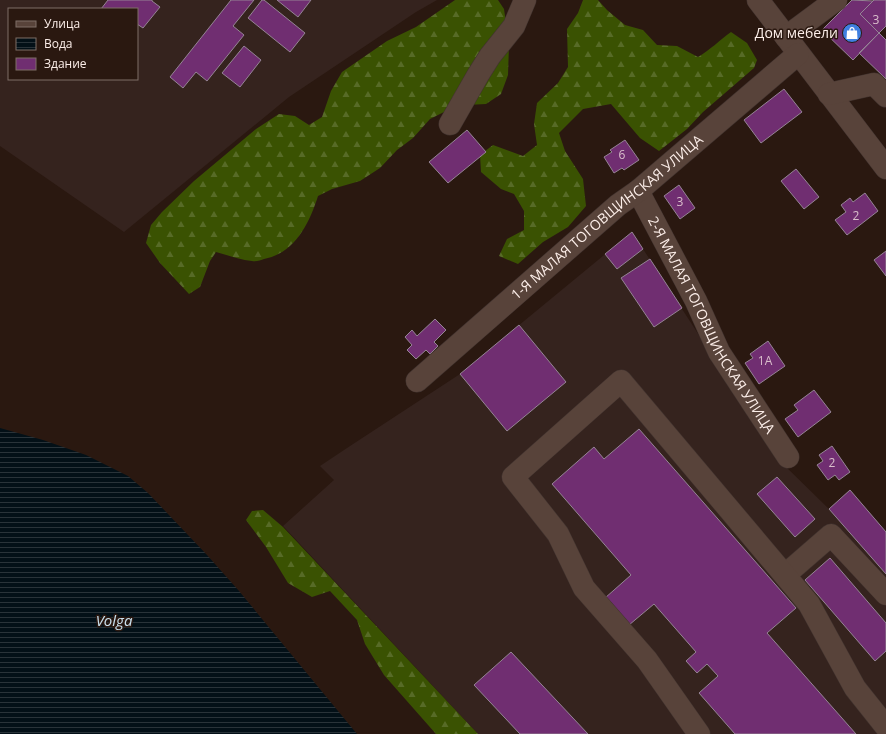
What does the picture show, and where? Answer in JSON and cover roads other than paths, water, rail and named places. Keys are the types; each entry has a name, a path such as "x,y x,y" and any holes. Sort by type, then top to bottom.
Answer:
{"street":[{"path":"450,124 490,56 514,26 525,0"},
{"path":"758,0 886,168"},
{"name":"1-Я МАЛАЯ ТОГОВЩИНСКАЯ УЛИЦА","path":"417,381 618,205 638,191 792,45 836,0"},
{"path":"829,94 874,84 886,96"},
{"name":"2-Я МАЛАЯ ТОГОВЩИНСКАЯ УЛИЦА","path":"638,191 696,301 719,352 788,457"},
{"path":"699,734 647,660 584,588 558,534 513,477 621,381 809,604 856,688 886,726"},
{"path":"786,576 831,535 886,594"}],"water":[{"name":"Volga","path":"0,428 43,440 86,455 128,476 148,493 239,591 357,734 0,734"}],"place":[{"name":"Дом мебели","path":"852,33"}]}
